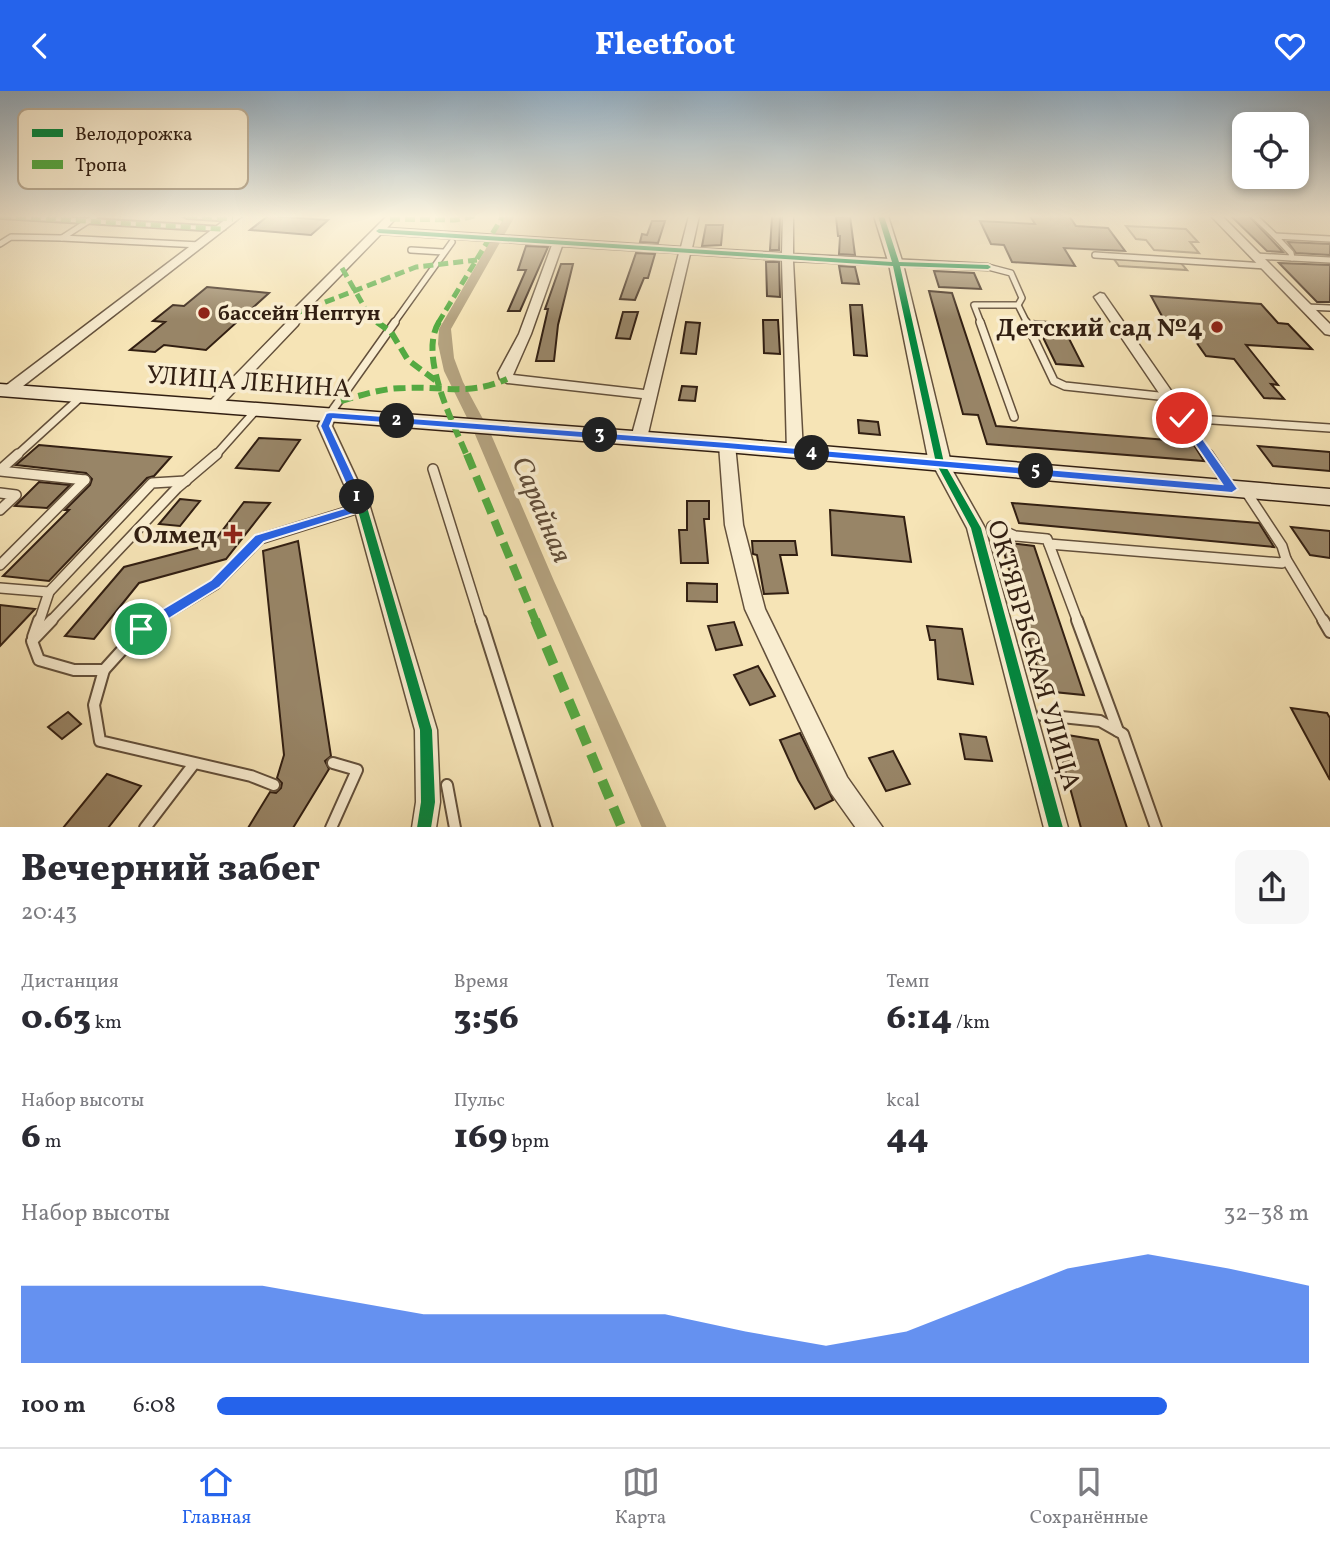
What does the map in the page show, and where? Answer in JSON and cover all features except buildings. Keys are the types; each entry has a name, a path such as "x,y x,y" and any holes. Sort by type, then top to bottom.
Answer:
{"main road":[{"name":"УЛИЦА ЛЕНИНА","path":"4,390 727,445 1330,498"}],"street":[{"path":"4,390 193,250"},
{"path":"212,407 295,322 297,313 360,250"},
{"path":"552,250 525,334 505,373 507,379 649,395"},
{"path":"639,438 687,250"},
{"path":"691,250 787,258 988,267"},
{"path":"787,250 795,452"},
{"name":"ОКТЯБРЬСКАЯ УЛИЦА","path":"892,250 940,463 976,528 1056,827"},
{"path":"1250,250 1330,331"},
{"path":"1100,297 1182,418"},
{"path":"330,415 325,426 362,507 426,730 428,802 424,827"},
{"path":"727,445 734,525 755,610 839,785 870,827"}],"lane":[{"path":"330,415 391,332 443,252 417,250"},
{"path":"1289,250 1292,258"},
{"path":"1095,255 1266,265"},
{"path":"1256,256 1330,260"},
{"path":"988,267 1011,273 1022,297 1018,305"},
{"path":"1014,417 974,306 984,303 1018,305"},
{"path":"1018,305 1054,380 1065,386 1168,397"},
{"path":"1306,307 1330,308"},
{"path":"0,470 73,407 82,396"},
{"path":"32,641 186,481 207,465 257,409"},
{"path":"1182,418 1330,428"},
{"path":"1182,418 1282,546 1286,559 1330,632"},
{"path":"433,468 547,827"},
{"path":"0,470 85,481 0,565"},
{"path":"104,670 74,670 39,660 32,641 49,592 152,483 186,481"},
{"path":"0,493 16,495 0,510"},
{"path":"275,785 251,776 193,765 100,741 94,705 104,670 141,629 216,584 260,539 362,507"},
{"path":"992,526 1015,535 1047,539 1118,731"},
{"path":"1049,544 1262,563 1282,563 1286,559"},
{"path":"0,587 49,592"},
{"path":"1042,715 1100,721 1123,734 1156,827"},
{"path":"331,827 357,771 333,763"},
{"path":"146,827 193,765"},
{"path":"447,785 455,827"}],"shaded area":[{"path":"1159,250 1197,250 1199,253"},
{"path":"1114,259 1181,263 1187,270 1119,266"}],"waterway":[{"name":"Сарайная","path":"490,250 445,329 447,358 456,382 476,418 655,827"}],"marked path":[{"path":"482,250 433,331 433,359 440,390 622,827"},
{"path":"297,313 416,267 477,260"},
{"path":"342,268 369,315 391,332 408,360 439,383"},
{"path":"341,401 389,389 475,390 507,379"}],"cycle path":[{"path":"682,250 988,267"},
{"path":"892,250 940,463 976,528 1056,827"},
{"path":"329,415 325,426 362,507 426,730 428,802 424,827"}],"place":[{"name":"бассейн Нептун","path":"204,313"},
{"name":"Детский сад №4","path":"1217,327"},
{"name":"Олмед","path":"233,534"}],"route":[{"path":"141,629 216,584 260,539 362,507 325,426 330,415 727,445 1232,489 1182,418"}]}
